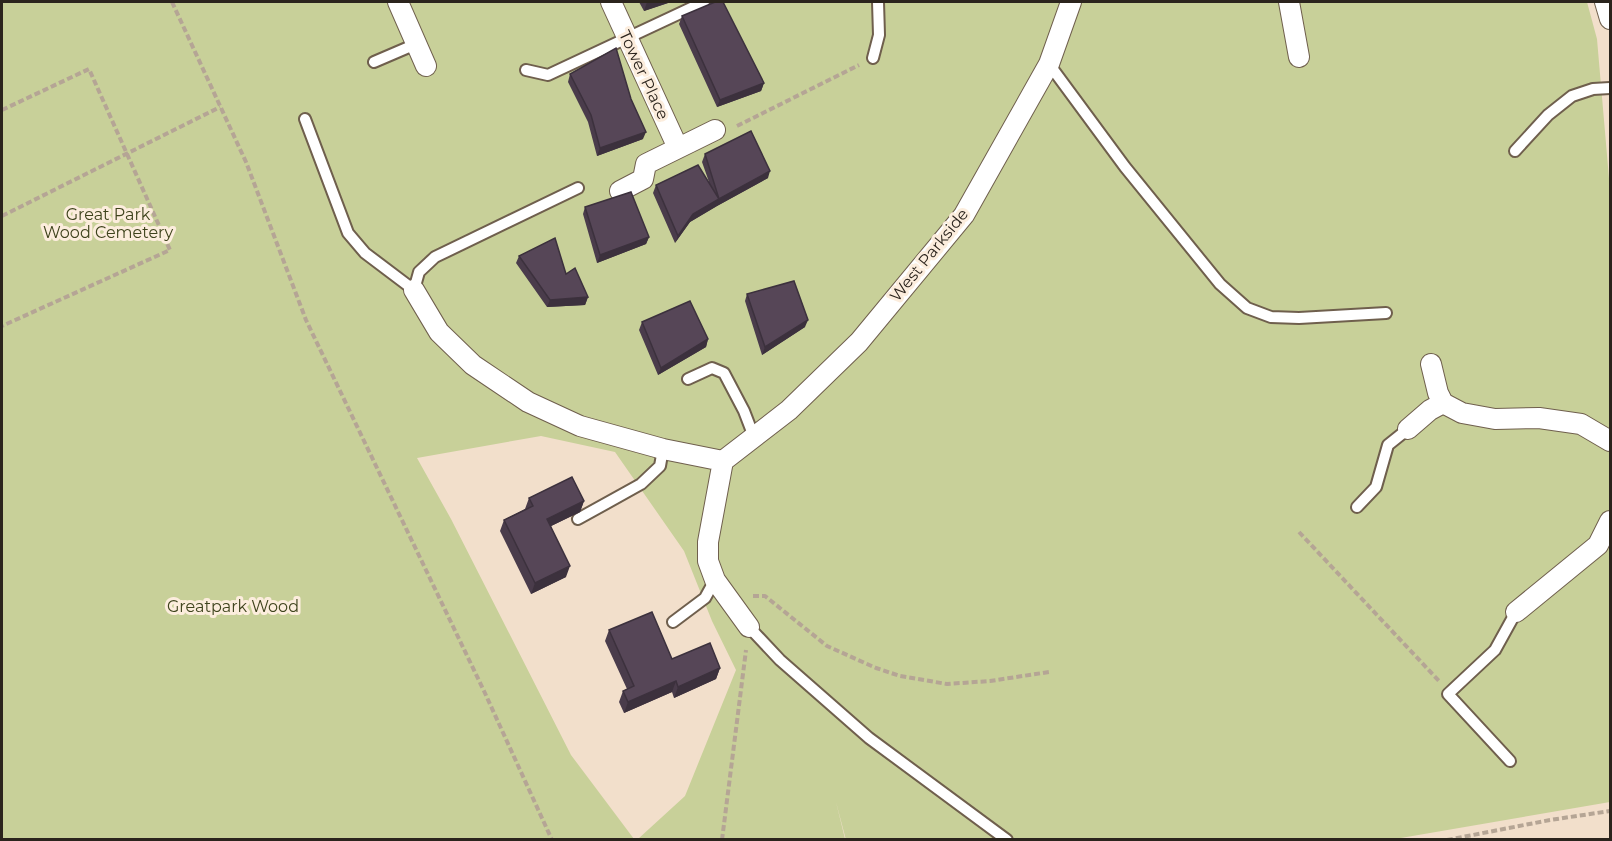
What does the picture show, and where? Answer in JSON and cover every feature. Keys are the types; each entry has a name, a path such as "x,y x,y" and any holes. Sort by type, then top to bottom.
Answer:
{"street":[{"path":"398,2 426,66"},
{"name":"Tower Place","path":"611,2 678,148"},
{"path":"1289,2 1299,57"},
{"path":"1605,2 1611,19"},
{"name":"West Parkside","path":"723,461 789,410 859,342 964,215 1049,64 1069,3"},
{"path":"620,190 642,179 646,164 715,130"},
{"path":"414,290 439,332 473,365 528,402 580,426 663,449 723,461 708,542 708,561 715,580 749,627"},
{"path":"1431,364 1438,393 1443,403 1462,413 1495,419 1539,418 1581,424 1611,441"},
{"path":"1408,429 1430,410 1443,403"},
{"path":"1516,612 1598,545 1611,521"}],"lane":[{"path":"526,69 548,75 704,2"},
{"path":"873,58 879,35 878,2"},
{"path":"374,62 416,45"},
{"path":"1049,64 1125,167 1220,284 1247,308 1271,316 1299,318 1386,313"},
{"path":"1515,151 1548,115 1572,96 1593,89 1611,88"},
{"path":"305,119 348,232 365,253 414,290 419,272 435,256 578,188"},
{"path":"688,379 712,368 724,373 744,411 754,437"},
{"path":"1357,507 1376,487 1388,445 1408,429"},
{"path":"578,519 641,484 660,466 663,449"},
{"path":"674,622 705,598 715,580"},
{"path":"1509,761 1448,694 1495,650 1516,612"},
{"path":"749,627 780,660 869,738 1007,840"}],"path":[{"path":"172,2 246,162 306,320 484,691 552,840"},
{"path":"715,130 719,134 873,58"},
{"path":"2,110 89,69 170,250 2,326"},
{"path":"2,216 220,107"},
{"path":"1299,532 1448,694"},
{"path":"735,609 754,595 765,596 827,646 900,676 947,684 990,681 1048,672"},
{"path":"722,840 749,627"},
{"path":"1447,840 1611,811"}],"green space":[{"path":"2,2 1587,2 1597,39 1610,190 1610,802 1395,839 846,840 836,802 845,839 638,839 685,796 736,670 712,621 684,551 615,452 541,436 417,458 451,519 571,755 634,839 2,839"}],"building":[{"path":"715,2 723,2 764,83 720,100 682,16"},
{"path":"616,48 631,99 646,132 600,148 591,115 570,74"},
{"path":"751,131 770,171 719,199 705,154"},
{"path":"698,165 719,199 693,214 678,236 656,185"},
{"path":"631,192 649,237 600,255 585,207"},
{"path":"555,238 566,274 575,268 588,297 550,300 519,256"},
{"path":"794,281 808,320 765,347 747,294"},
{"path":"690,301 708,339 661,368 642,322"},
{"path":"572,477 584,501 547,519 570,566 535,583 504,520 533,506 529,498"},
{"path":"652,612 672,659 710,643 720,668 678,687 676,681 628,702 623,691 634,686 609,630"}],"park label":[{"name":"Great Park Wood Cemetery","path":"108,223"},
{"name":"Greatpark Wood","path":"233,606"}]}
